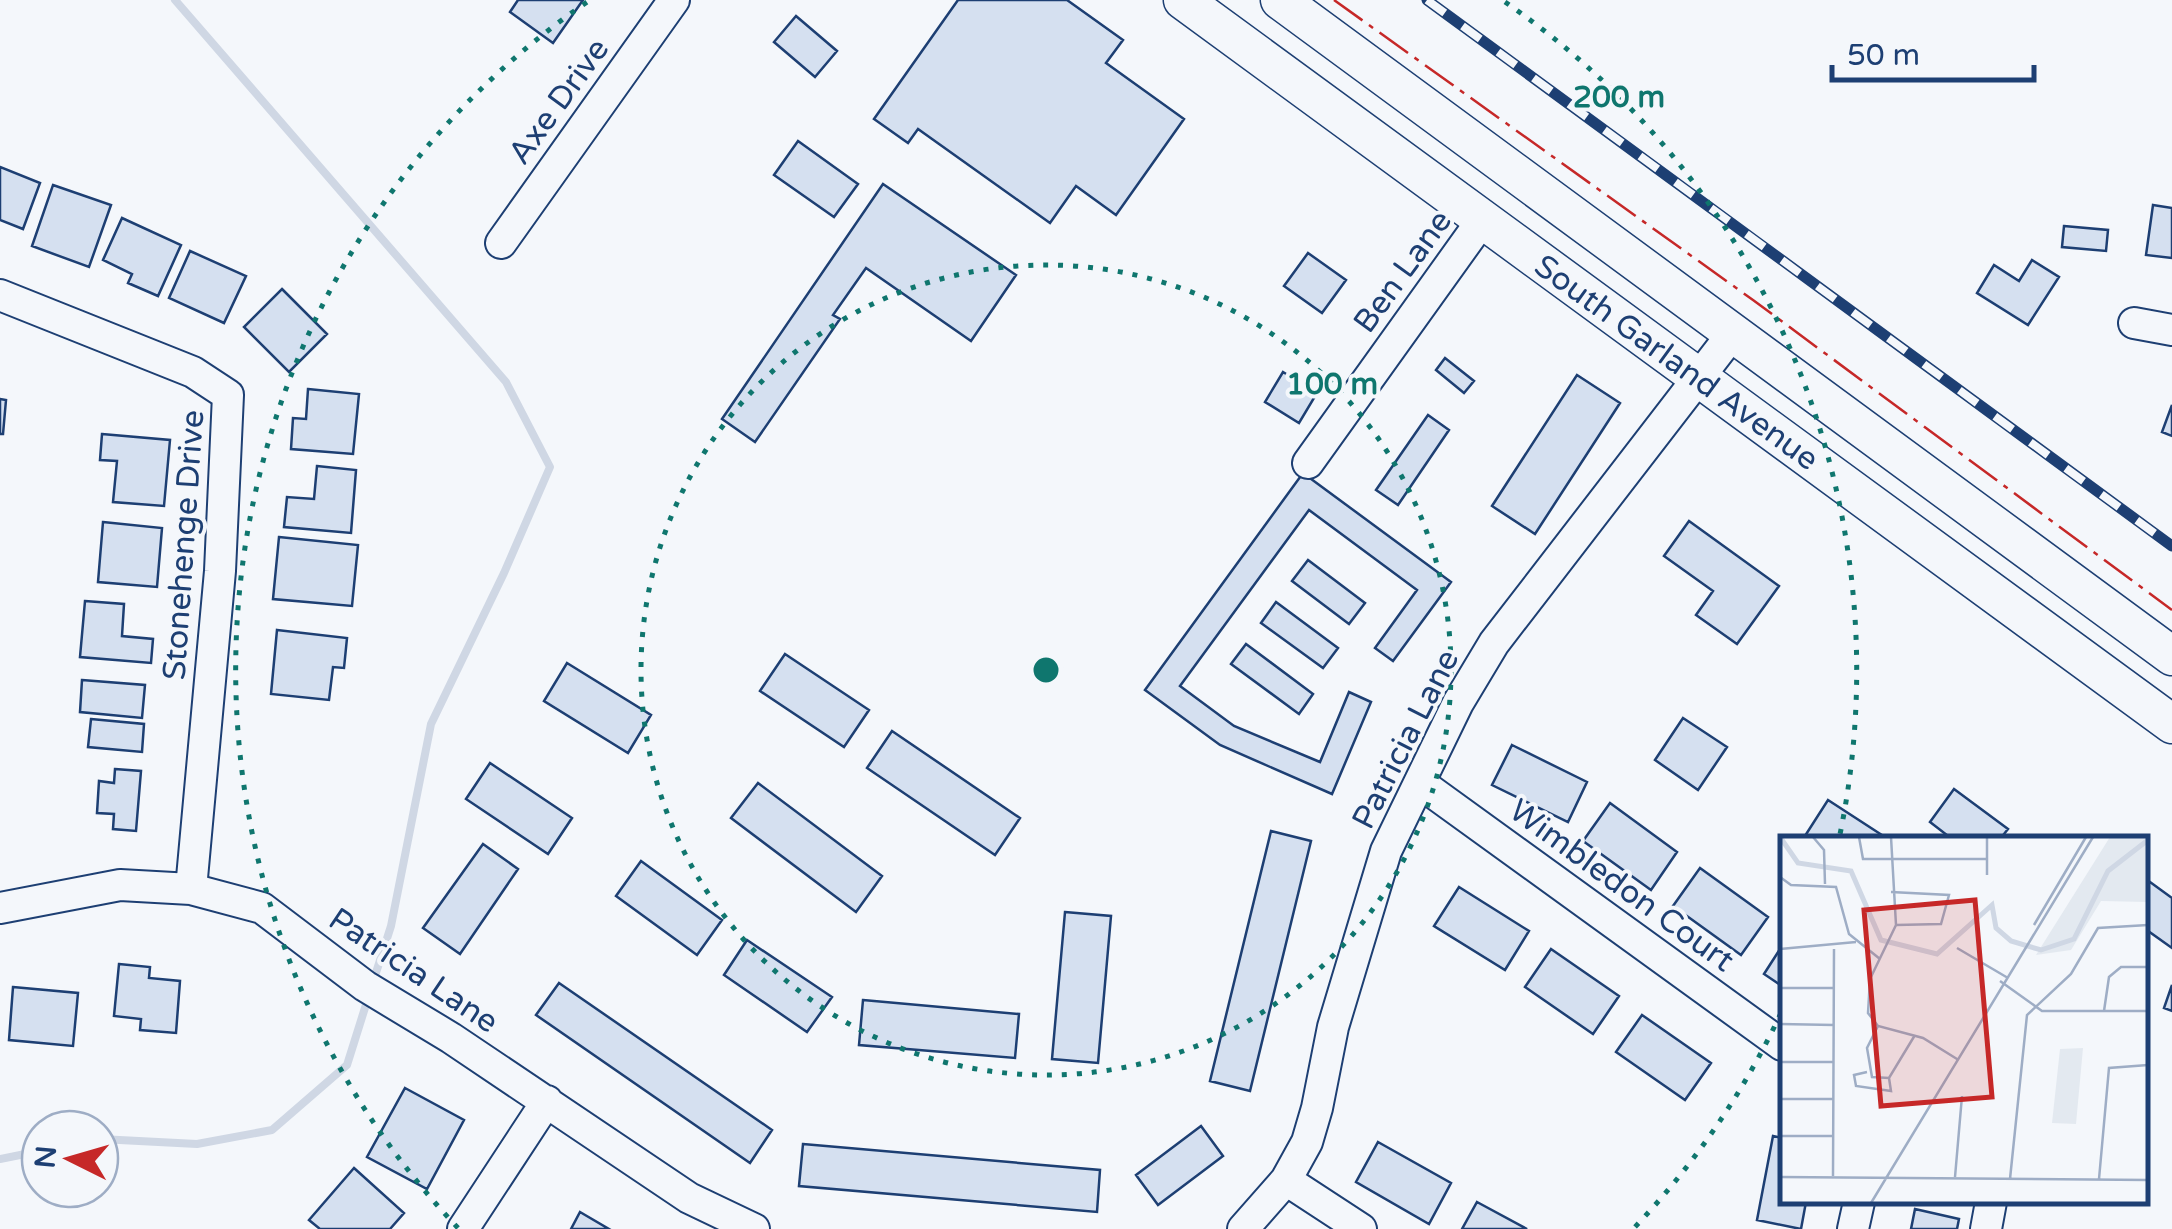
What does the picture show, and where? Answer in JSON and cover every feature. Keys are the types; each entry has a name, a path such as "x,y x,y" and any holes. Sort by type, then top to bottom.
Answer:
{"main road":[{"name":"South Garland Avenue","path":"1182,0 2172,724"},
{"name":"South Garland Avenue","path":"1280,0 2172,656"}],"street":[{"name":"Axe Drive","path":"500,243 674,0"},
{"name":"Ben Lane","path":"1308,462 1483,218"},
{"name":"Stonehenge Drive","path":"0,295 193,372 228,395 220,571 191,889"},
{"path":"2134,323 2172,330"},
{"name":"Patricia Lane","path":"1243,1229 1286,1180 1307,1142 1333,1027 1386,851 1458,703 1494,643 1733,333"},
{"name":"Wimbledon Court","path":"1420,783 1780,1044"},
{"name":"Patricia Lane","path":"0,908 120,885 191,889 262,908 376,992 689,1198 754,1229"},
{"path":"464,1229 547,1102"},
{"path":"1286,1180 1361,1229"},
{"path":"1854,1229 1859,1204"},
{"path":"1986,1229 1991,1204"}],"building":[{"path":"518,0 583,0 553,43 510,12"},
{"path":"958,0 1067,0 1123,40 1106,63 1184,119 1116,215 1076,186 1050,223 918,129 908,143 874,119"},
{"path":"796,16 837,51 815,77 774,42"},
{"path":"798,141 858,184 834,217 774,175"},
{"path":"0,167 40,183 23,229 0,220"},
{"path":"883,184 1016,275 971,341 866,268 833,315 840,319 755,442 722,419"},
{"path":"53,185 111,205 89,267 32,246"},
{"path":"2153,205 2172,208 2172,258 2146,255"},
{"path":"122,218 181,245 158,296 128,283 132,274 103,260"},
{"path":"2064,226 2108,230 2106,251 2062,247"},
{"path":"190,251 246,276 224,323 169,298"},
{"path":"1308,253 1346,280 1322,313 1284,286"},
{"path":"2032,260 2059,277 2028,325 1977,293 1994,265 2019,281"},
{"path":"282,289 327,334 289,372 244,327"},
{"path":"1445,358 1474,381 1464,393 1436,370"},
{"path":"1283,372 1317,393 1299,423 1265,402"},
{"path":"1577,375 1620,403 1535,534 1492,506"},
{"path":"308,389 359,394 353,454 291,449 293,418 306,419"},
{"path":"0,399 6,400 3,434 0,434"},
{"path":"2172,405 2172,436 2162,432"},
{"path":"1428,415 1449,430 1398,505 1376,490"},
{"path":"102,434 170,440 164,506 113,502 117,461 100,460"},
{"path":"317,466 356,470 351,533 284,527 287,497 314,499"},
{"path":"1303,473 1451,582 1393,661 1375,648 1417,590 1309,510 1180,686 1234,726 1320,762 1349,692 1371,702 1332,794 1220,745 1145,690"},
{"path":"1689,521 1779,586 1737,644 1696,615 1713,591 1664,556"},
{"path":"103,522 162,528 157,587 98,582"},
{"path":"279,537 358,545 352,606 273,599"},
{"path":"1308,560 1365,603 1349,624 1292,581"},
{"path":"85,601 124,604 122,636 153,639 151,663 80,657"},
{"path":"1276,602 1338,648 1323,668 1261,623"},
{"path":"277,630 347,638 344,668 333,667 329,700 271,694"},
{"path":"1246,644 1313,694 1299,714 1231,664"},
{"path":"785,654 869,710 844,747 760,691"},
{"path":"567,663 651,715 628,753 544,701"},
{"path":"82,680 145,685 142,718 80,712"},
{"path":"1683,718 1727,747 1698,790 1655,760"},
{"path":"91,719 144,724 142,752 88,747"},
{"path":"892,731 1020,818 995,855 867,768"},
{"path":"1512,745 1587,782 1568,822 1492,785"},
{"path":"490,763 572,818 548,854 466,799"},
{"path":"115,769 141,771 136,831 113,829 114,814 97,813 99,781 114,783"},
{"path":"758,783 882,876 856,912 731,818"},
{"path":"1954,789 2008,829 2002,836 1948,836 1930,822"},
{"path":"1828,800 1883,836 1805,836"},
{"path":"1610,803 1677,852 1651,890 1583,841"},
{"path":"1271,831 1311,841 1250,1091 1210,1081"},
{"path":"483,844 518,869 460,954 423,928"},
{"path":"641,861 722,920 697,955 616,896"},
{"path":"1700,868 1768,917 1741,955 1673,906"},
{"path":"2150,882 2172,898 2172,948 2147,930"},
{"path":"1459,887 1529,931 1505,970 1434,926"},
{"path":"1065,912 1111,916 1098,1063 1052,1059"},
{"path":"747,940 832,997 807,1032 724,975"},
{"path":"1551,949 1619,996 1593,1034 1525,987"},
{"path":"1780,949 1780,985 1764,974"},
{"path":"119,964 150,967 149,978 180,981 176,1033 140,1030 141,1019 114,1016"},
{"path":"559,983 772,1130 750,1163 536,1015"},
{"path":"2172,985 2172,1011 2164,1008"},
{"path":"13,987 78,993 73,1046 9,1040"},
{"path":"863,1000 1019,1014 1015,1058 859,1045"},
{"path":"1642,1015 1711,1063 1685,1100 1616,1052"},
{"path":"405,1088 464,1120 427,1189 367,1157"},
{"path":"1201,1126 1223,1156 1158,1205 1136,1175"},
{"path":"1773,1136 1780,1138 1780,1204 1806,1204 1801,1229 1757,1220"},
{"path":"1378,1142 1451,1183 1429,1224 1356,1182"},
{"path":"803,1144 1100,1170 1097,1212 799,1186"},
{"path":"354,1168 404,1213 390,1229 320,1229 309,1220"},
{"path":"1477,1202 1527,1229 1462,1229"},
{"path":"1915,1209 1959,1219 1957,1229 1911,1229"},
{"path":"580,1212 609,1229 571,1229"}],"waterway":[{"path":"175,0 506,382 550,467 431,724 391,926 373,982"},
{"path":"120,1140 197,1144 272,1130 347,1065 369,995"},
{"path":"0,1159 20,1155"}],"railway":[{"path":"1427,0 2172,546"}],"power":[{"path":"1334,0 1753,300 2172,610"}]}
